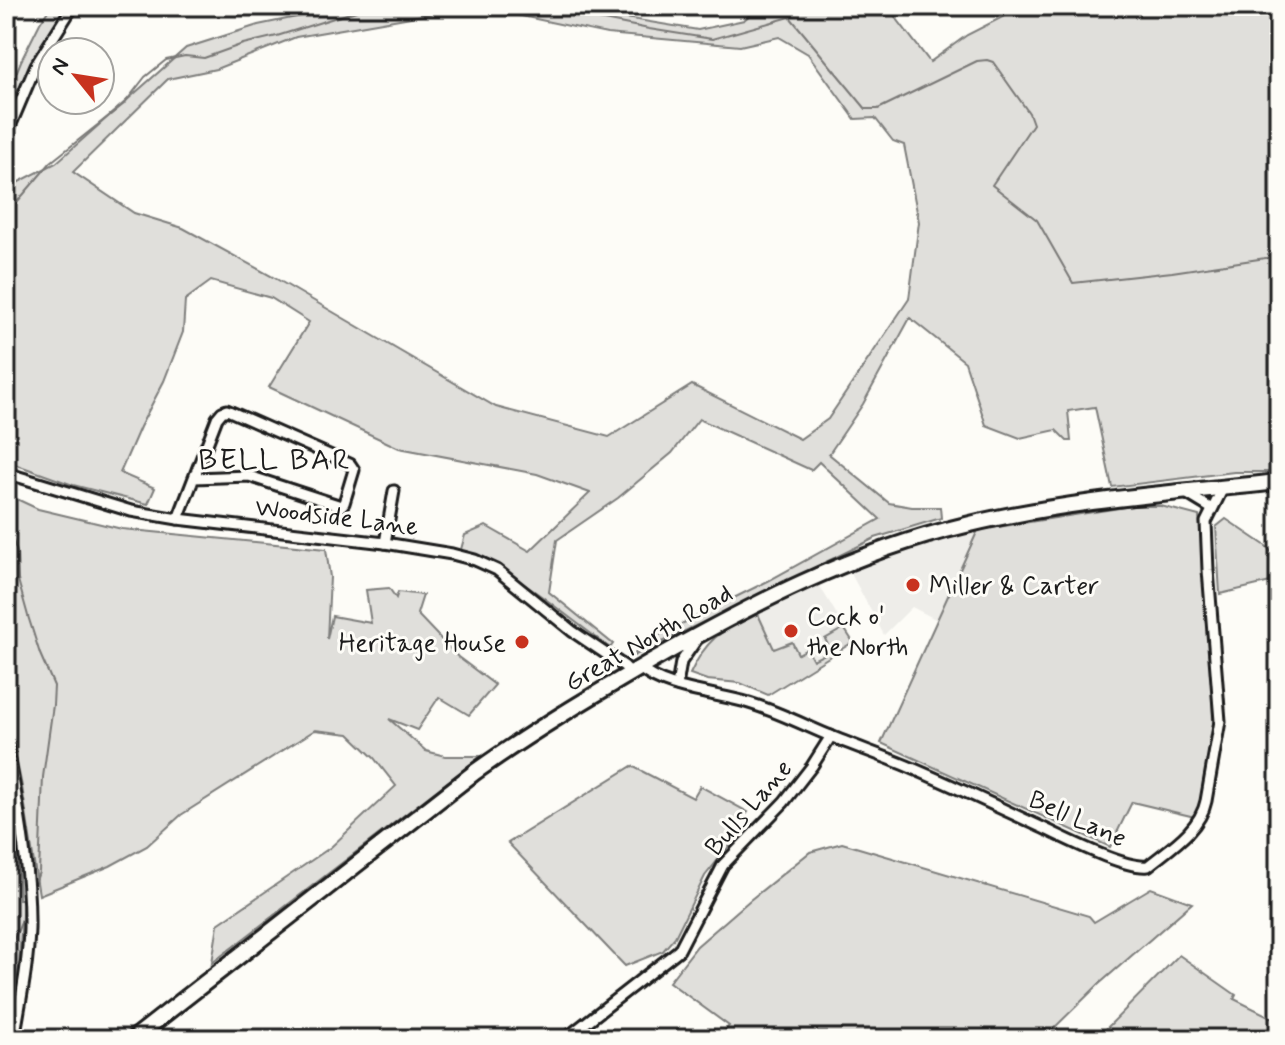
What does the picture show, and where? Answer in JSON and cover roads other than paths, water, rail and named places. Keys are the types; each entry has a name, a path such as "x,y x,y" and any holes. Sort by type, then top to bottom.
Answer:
{"main road":[{"name":"Great North Road","path":"133,1039 475,772 635,670 756,603 877,551 930,534 1019,513 1279,482"}],"street":[{"path":"6,10 13,6"},
{"path":"6,136 36,65 73,6"},
{"path":"178,519 217,418 227,410 350,464 354,470 341,506 249,476 194,478"},
{"name":"Woodside Lane","path":"6,473 131,511 385,543 475,560 497,570 572,631 635,670"},
{"name":"Bell Lane","path":"635,670 677,686 748,702 775,712 919,771 1083,846 1131,865 1148,866 1204,814 1220,721 1206,522 1223,488"},
{"path":"385,543 394,491"},
{"path":"1182,492 1212,509"},
{"path":"677,686 681,662 702,633"},
{"name":"Bulls Lane","path":"565,1039 679,950 723,865 784,802 831,736"},
{"path":"6,739 28,889 27,960 14,1039"}],"waterway":[{"path":"6,215 51,162 124,104 145,77 166,60 185,56 204,58 372,6"},
{"path":"533,6 712,39 790,17 866,109 878,109 977,61 993,62 1029,113 1033,124 992,185 1037,220 1073,283 1279,256"},
{"path":"6,521 17,552 18,580 28,616 54,686 43,777 39,872 34,887"},
{"path":"6,958 23,918"}],"place":[{"name":"Miller & Carter","path":"913,585"},
{"name":"Cock o' the North","path":"791,631"},
{"name":"Heritage House","path":"522,642"}],"district":[{"name":"BELL BAR","path":"275,459"}]}
